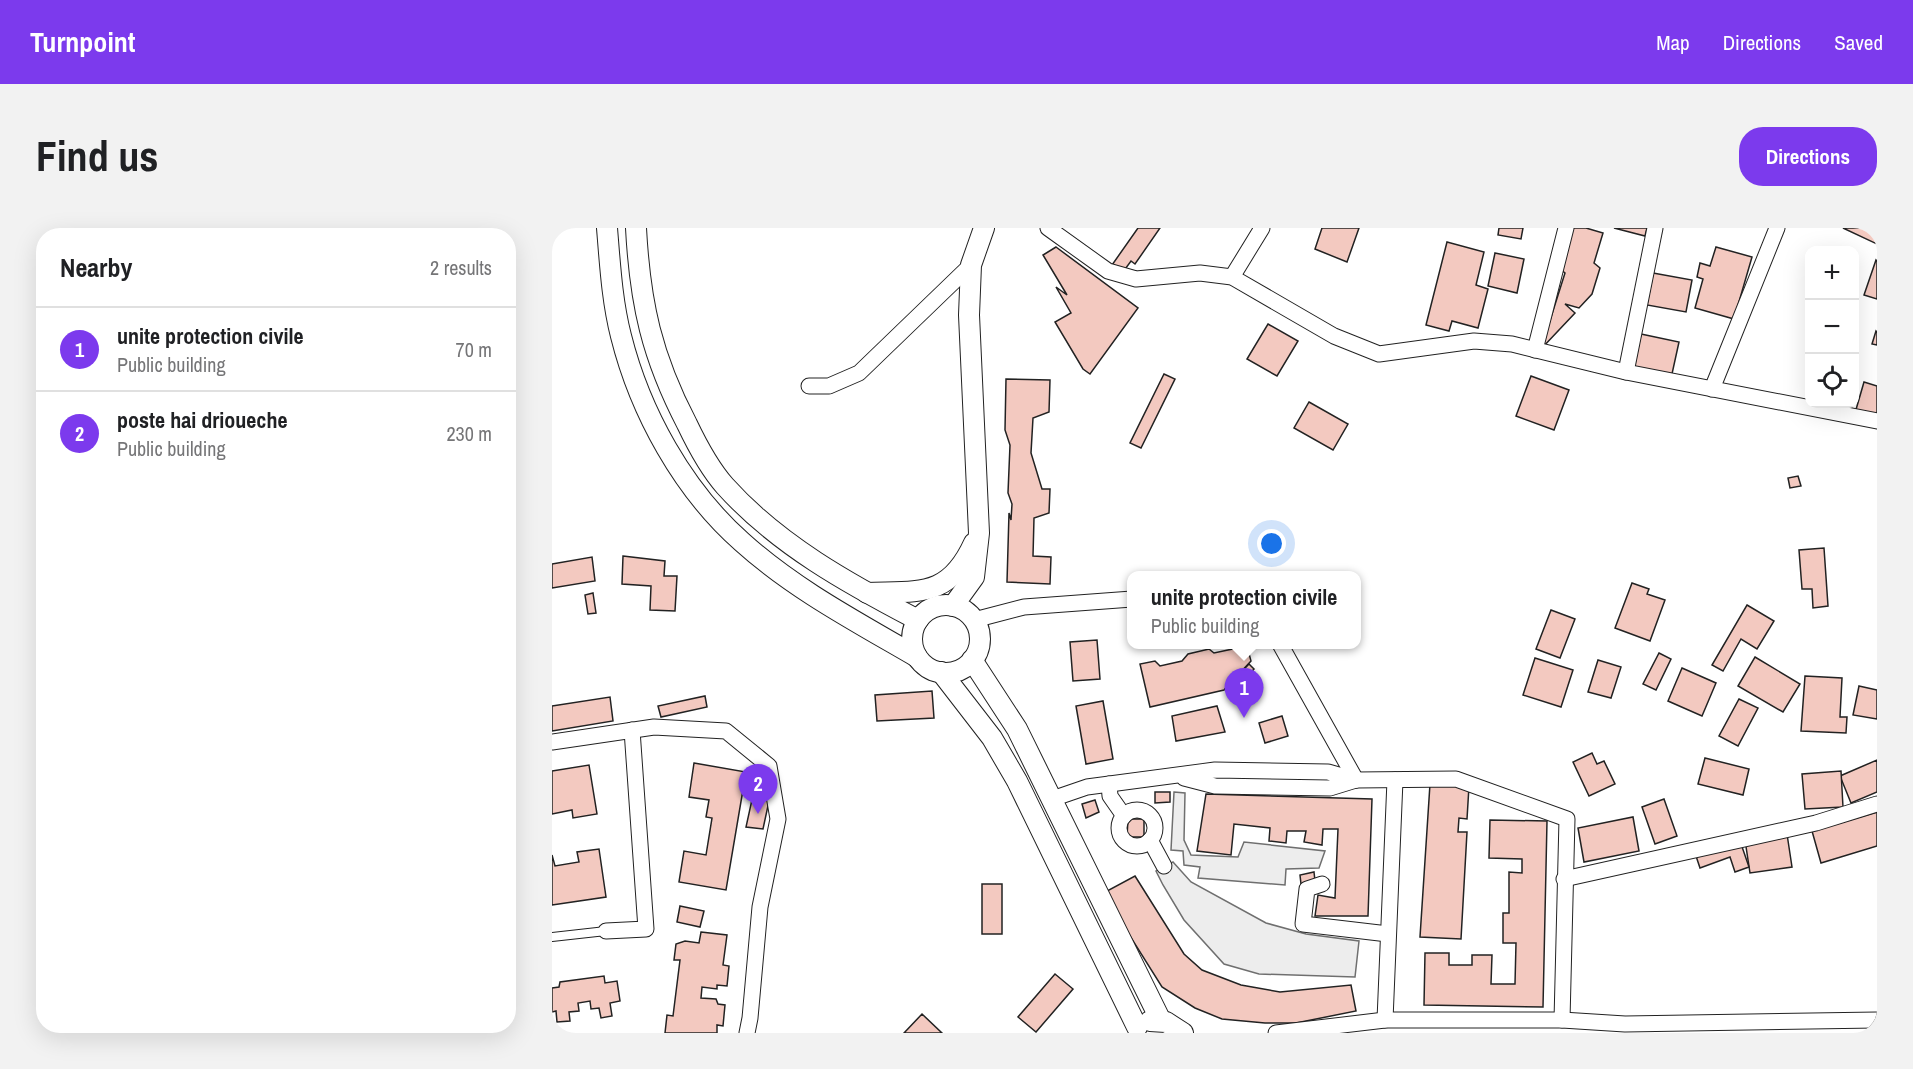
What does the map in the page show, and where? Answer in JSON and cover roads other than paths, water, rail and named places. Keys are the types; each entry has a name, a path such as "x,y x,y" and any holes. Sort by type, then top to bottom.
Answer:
{"street":[{"path":"607,228 614,300 630,368 675,463 690,485 741,542 781,574 917,657 924,665 941,672 956,671 972,660 980,637 974,621 963,610 953,606 931,609 918,620 912,635 917,657"},
{"path":"636,228 642,293 657,361 698,447 723,484 772,530 817,563 918,620"},
{"path":"1048,228 1108,271 1136,279 1200,273 1232,277 1334,336 1379,354 1474,341 1512,344 1626,372 1877,421"},
{"path":"1232,277 1262,228"},
{"path":"1535,350 1566,228"},
{"path":"1626,372 1655,228"},
{"path":"1712,389 1777,228"},
{"path":"953,606 974,577 979,533 969,315 971,266 981,233"},
{"path":"809,386 830,386 859,373 971,266"},
{"path":"867,593 917,591 945,584 966,560 979,533"},
{"path":"974,621 1024,608 1127,599"},
{"path":"1282,649 1356,780"},
{"path":"972,660 1017,729 1161,1021"},
{"path":"941,672 992,738 1017,781 1134,1030 1150,1021 1161,1021 1175,1026 1183,1033"},
{"path":"552,742 654,727 726,731 769,766 778,819 760,908 747,1033"},
{"path":"606,932 646,928 632,730"},
{"path":"1052,799 1087,787 1177,777 1215,770 1328,772 1356,780 1456,779 1567,819 1562,1020"},
{"path":"1385,1020 1395,780"},
{"path":"1109,784 1110,796 1124,816"},
{"path":"1564,879 1816,823 1877,804"},
{"path":"1133,810 1149,814 1155,829 1150,840 1140,846 1128,843 1120,834 1124,816 1133,810"},
{"path":"1150,840 1164,866"},
{"path":"1322,884 1307,889 1303,924 1388,934"},
{"path":"1276,1033 1385,1020 1562,1020 1625,1024 1877,1020"}],"lane":[{"path":"552,937 606,932"}],"place":[{"name":"unite protection civile","path":"1244,718"},
{"name":"poste hai drioueche","path":"758,814"}]}
